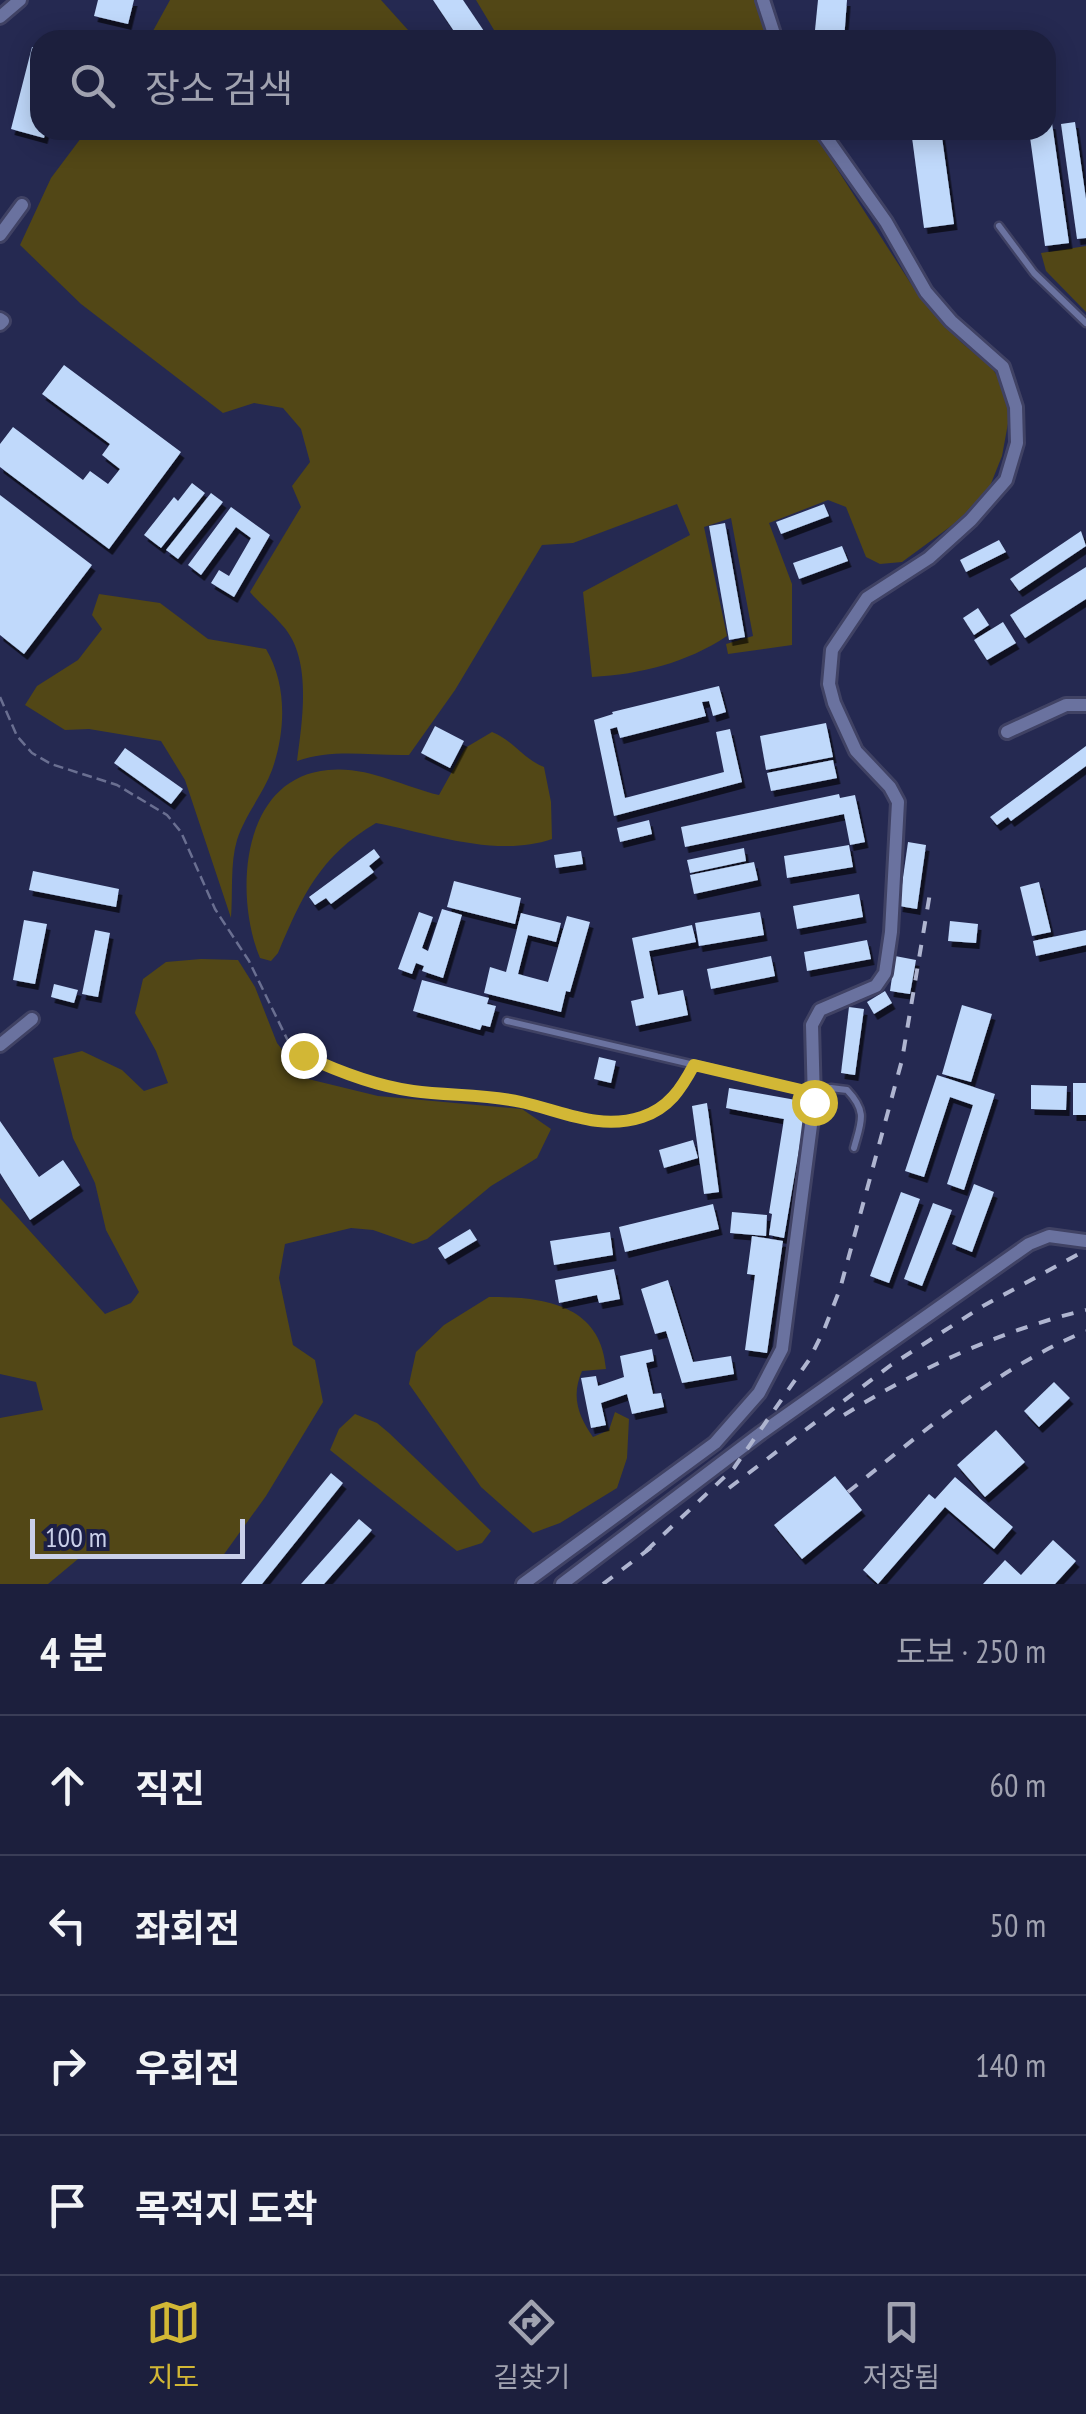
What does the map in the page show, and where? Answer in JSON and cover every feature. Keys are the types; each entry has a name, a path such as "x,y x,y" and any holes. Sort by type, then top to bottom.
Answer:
{"street":[{"path":"0,17 20,0"},
{"path":"763,0 773,30"},
{"path":"523,1584 715,1444 759,1393 782,1349 814,1093 812,1025 820,1010 876,986 885,973 898,838 898,802 890,786 856,751 834,703 828,684 832,650 866,598 929,558 992,498 1006,480 1018,443 1016,407 1003,368 926,292 886,222 827,140"},
{"path":"0,235 22,205"},
{"path":"1007,732 1066,705 1086,705"},
{"path":"0,1045 32,1018"},
{"path":"562,1584 761,1433 1028,1244 1050,1236 1086,1241"}],"lane":[{"path":"999,226 1034,272 1086,323"},
{"path":"507,1021 814,1093 831,1088 847,1090 860,1103 862,1117 854,1148"}],"path":[{"path":"0,697 17,736 32,753 51,764 117,785 167,815 181,832 215,909 249,961 289,1043 303,1055 383,1085 519,1101 603,1123 638,1119 660,1110 678,1095 694,1065"}],"shaded area":[{"path":"170,0 381,0 408,30 154,30"},
{"path":"476,0 757,0 765,30 494,30"},
{"path":"80,140 818,140 915,290 961,342 992,368 1004,386 1009,418 1002,456 988,491 958,521 902,562 880,564 866,557 846,507 828,500 769,523 792,584 792,645 728,654 726,644 753,636 731,518 704,527 727,636 663,666 592,677 583,592 690,535 677,504 573,543 542,545 455,690 409,755 339,754 297,761 303,690 298,655 282,625 250,592 301,507 292,486 310,462 301,429 283,408 254,403 223,413 81,304 20,245 51,178"},
{"path":"1086,246 1086,312 1046,271 1041,253"},
{"path":"99,594 160,603 208,639 266,649 273,663 281,692 280,740 268,779 237,840 231,918 185,780 161,741 89,729 65,730 25,705 37,686 78,660 102,629 92,615"},
{"path":"492,732 544,767 551,802 552,839 531,844 487,845 376,823 340,849 327,864 305,896 278,953 271,961 260,958 247,904 247,873 251,844 261,817 277,794 299,778 343,770 371,774 439,795 465,748"},
{"path":"238,960 255,987 277,1043 304,1078 378,1096 522,1109 551,1129 537,1158 491,1186 427,1239 413,1244 373,1230 351,1228 285,1244 279,1278 293,1345 315,1360 323,1402 266,1496 222,1557 78,1559 48,1584 0,1584 0,1418 43,1410 36,1382 0,1374 0,1198 105,1314 131,1303 139,1292 106,1230 95,1183 73,1138 53,1058 82,1051 122,1070 144,1091 168,1083 135,1013 143,979 166,962"},
{"path":"489,1297 548,1303 581,1318 602,1347 606,1369 582,1371 577,1397 583,1421 593,1437 609,1430 615,1412 629,1419 627,1458 617,1488 560,1523 533,1533 481,1487 409,1384 416,1352 444,1325"},
{"path":"355,1414 389,1433 491,1531 482,1543 457,1551 330,1450 339,1429"}],"building":[{"path":"98,0 134,0 128,24 94,16"},
{"path":"433,0 463,0 483,30 453,30"},
{"path":"818,0 847,0 845,30 815,30"},
{"path":"30,55 30,134 11,129"},
{"path":"1075,122 1086,199 1086,238 1077,239 1061,124"},
{"path":"912,140 942,140 954,224 924,228"},
{"path":"1030,140 1054,140 1069,243 1045,246"},
{"path":"64,365 181,452 109,549 0,467 0,444 13,427 83,480 90,471 108,484 120,469 102,455 110,444 42,394"},
{"path":"192,483 205,493 161,548 144,535 174,497 178,501"},
{"path":"211,493 223,502 178,559 166,550"},
{"path":"0,495 92,565 24,654 0,635"},
{"path":"824,504 829,516 781,534 776,522"},
{"path":"231,507 270,535 234,597 211,583 219,570 229,576 251,538 236,527 201,575 188,565"},
{"path":"725,523 745,637 729,640 709,526"},
{"path":"1081,531 1086,546 1019,591 1010,579"},
{"path":"999,540 1006,552 966,572 960,560"},
{"path":"842,546 848,561 799,579 793,563"},
{"path":"1086,567 1086,599 1025,638 1010,615"},
{"path":"978,608 989,625 974,635 963,618"},
{"path":"1003,622 1016,643 987,660 974,640"},
{"path":"719,686 726,712 713,716 709,701 702,702 706,716 620,738 617,727 610,729 625,798 724,772 716,732 730,729 742,782 614,816 594,720"},
{"path":"826,723 833,757 766,770 760,736"},
{"path":"435,726 464,741 450,768 421,753"},
{"path":"1086,746 1086,766 1011,821 1008,817 997,825 990,817"},
{"path":"125,748 183,789 171,804 114,763"},
{"path":"833,760 837,778 771,791 767,773"},
{"path":"839,794 840,798 855,795 865,842 850,845 844,814 685,847 681,827"},
{"path":"649,820 652,834 620,842 617,828"},
{"path":"908,842 926,845 917,909 899,906"},
{"path":"849,845 853,867 787,878 784,856"},
{"path":"744,848 746,861 690,873 687,860"},
{"path":"374,849 380,857 369,866 374,872 331,904 326,898 315,905 309,897"},
{"path":"581,851 583,864 556,868 554,855"},
{"path":"754,862 758,880 694,894 690,875"},
{"path":"33,871 119,889 116,907 29,890"},
{"path":"454,881 521,898 515,924 447,907"},
{"path":"1039,882 1051,932 1032,936 1020,887"},
{"path":"859,894 863,917 797,929 793,906"},
{"path":"442,909 462,915 443,978 422,971 424,966 416,963 412,974 398,969 419,912 433,917 422,948 428,951"},
{"path":"760,912 764,935 699,946 695,923"},
{"path":"521,913 561,923 556,942 528,935 518,974 548,982 567,916 590,922 561,1012 484,993 490,967 506,972"},
{"path":"24,920 47,924 35,984 13,980"},
{"path":"950,921 978,924 976,943 948,941"},
{"path":"692,925 696,942 649,951 658,995 683,990 688,1015 636,1026 631,1001 644,998 632,938"},
{"path":"95,930 110,933 98,997 82,994"},
{"path":"1086,930 1086,945 1036,956 1033,941"},
{"path":"867,940 871,959 807,971 804,952"},
{"path":"771,956 775,976 711,989 707,969"},
{"path":"895,956 916,960 910,994 890,991"},
{"path":"422,980 489,998 487,1004 496,1006 490,1027 482,1025 480,1030 413,1011"},
{"path":"54,984 78,990 74,1003 51,997"},
{"path":"885,991 892,1003 874,1014 867,1002"},
{"path":"962,1005 992,1014 971,1082 942,1074"},
{"path":"849,1007 864,1009 855,1075 841,1073"},
{"path":"599,1057 616,1061 611,1083 594,1079"},
{"path":"937,1075 995,1094 964,1190 947,1184 973,1105 950,1097 924,1177 905,1171"},
{"path":"1073,1083 1086,1083 1086,1115 1073,1115"},
{"path":"1031,1085 1067,1086 1066,1110 1031,1109"},
{"path":"729,1088 807,1102 784,1238 769,1235 769,1213 784,1119 726,1108"},
{"path":"707,1103 719,1192 704,1194 692,1106"},
{"path":"0,1121 39,1177 63,1160 80,1185 30,1220 0,1173"},
{"path":"693,1140 698,1158 664,1168 659,1150"},
{"path":"974,1184 994,1192 972,1252 952,1244"},
{"path":"901,1192 920,1199 889,1283 870,1276"},
{"path":"933,1203 952,1210 922,1286 904,1279"},
{"path":"713,1204 719,1229 625,1252 619,1227"},
{"path":"732,1212 767,1215 766,1236 730,1233"},
{"path":"470,1229 477,1240 445,1259 438,1248"},
{"path":"610,1232 613,1255 554,1265 550,1241"},
{"path":"752,1236 783,1241 767,1353 745,1350 755,1275 747,1274"},
{"path":"614,1269 620,1299 599,1303 597,1295 559,1303 555,1280"},
{"path":"668,1280 693,1362 731,1356 734,1374 682,1383 666,1331 655,1334 641,1289"},
{"path":"652,1349 654,1361 646,1363 653,1394 661,1393 664,1407 632,1414 627,1394 601,1403 606,1425 591,1428 581,1378 596,1376 598,1386 624,1377 620,1356"},
{"path":"1054,1382 1070,1398 1039,1427 1024,1411"},
{"path":"996,1430 1025,1462 985,1497 957,1465"},
{"path":"331,1473 343,1483 262,1584 241,1584"},
{"path":"835,1476 862,1510 802,1559 774,1525"},
{"path":"955,1477 1013,1527 994,1549 945,1507 878,1584 863,1570 929,1494 935,1499"},
{"path":"359,1519 372,1530 324,1584 301,1584"},
{"path":"1053,1540 1076,1561 1055,1584 983,1584 1005,1560 1021,1575"}],"railway":[{"path":"646,1551 734,1468 809,1360 824,1330 840,1289 902,1060 930,893"},
{"path":"729,1488 891,1365 983,1306 1086,1250"},
{"path":"844,1415 961,1353 1023,1328 1086,1310"},
{"path":"848,1492 991,1383 1086,1331"},
{"path":"603,1584 657,1543"}],"route":[{"path":"303,1055 383,1085 519,1101 603,1123 638,1119 660,1110 678,1095 694,1065 814,1093 814,1102"}]}
